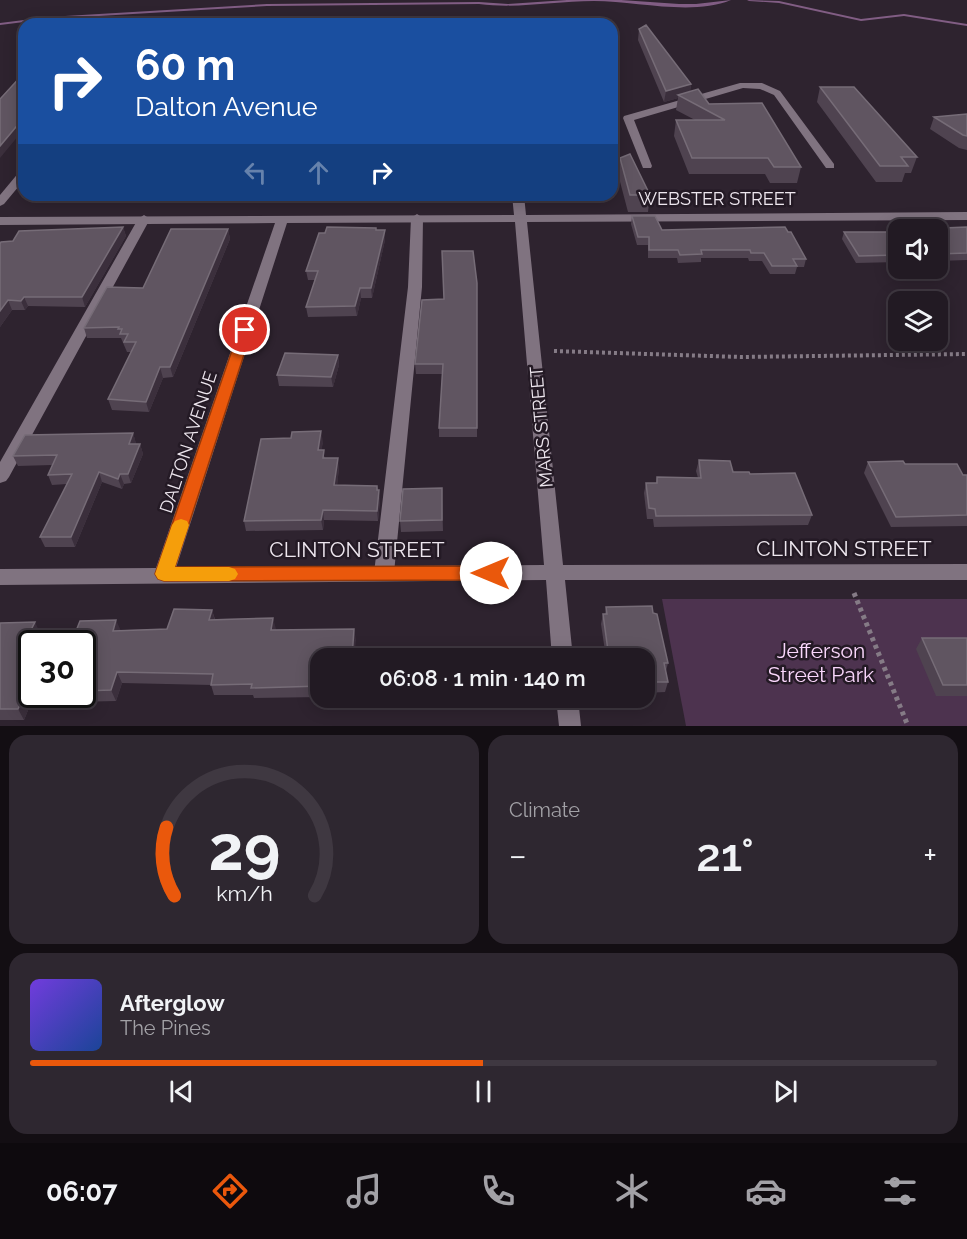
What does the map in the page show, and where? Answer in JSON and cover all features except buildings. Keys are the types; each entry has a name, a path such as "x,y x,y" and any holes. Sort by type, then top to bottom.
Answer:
{"street":[{"path":"618,119 628,118 743,85 762,86 777,93 830,166"},
{"path":"628,118 647,166"},
{"path":"0,202 18,180"},
{"name":"MARS STREET","path":"519,201 562,648"},
{"name":"WEBSTER STREET","path":"0,221 967,216"},
{"path":"384,573 415,287 417,218"},
{"path":"0,477 144,219"},
{"name":"DALTON AVENUE","path":"164,574 282,219"},
{"name":"CLINTON STREET","path":"0,577 164,574 967,572"},
{"path":"568,708 570,726"}],"path":[{"path":"533,350 741,357 967,354"},
{"path":"845,572 908,726"}],"green space":[{"name":"Jefferson Street Park","path":"662,599 967,599 967,726 686,726"}],"waterway":[{"path":"48,18 267,5 479,3 523,5 595,0 679,6 713,4 729,0"},
{"path":"749,0 779,2 861,20 904,15 967,25"},
{"path":"0,24 18,22"}],"slow traffic":[{"path":"181,525 164,574 229,574"}],"route":[{"path":"245,330 164,574 491,573"}]}
